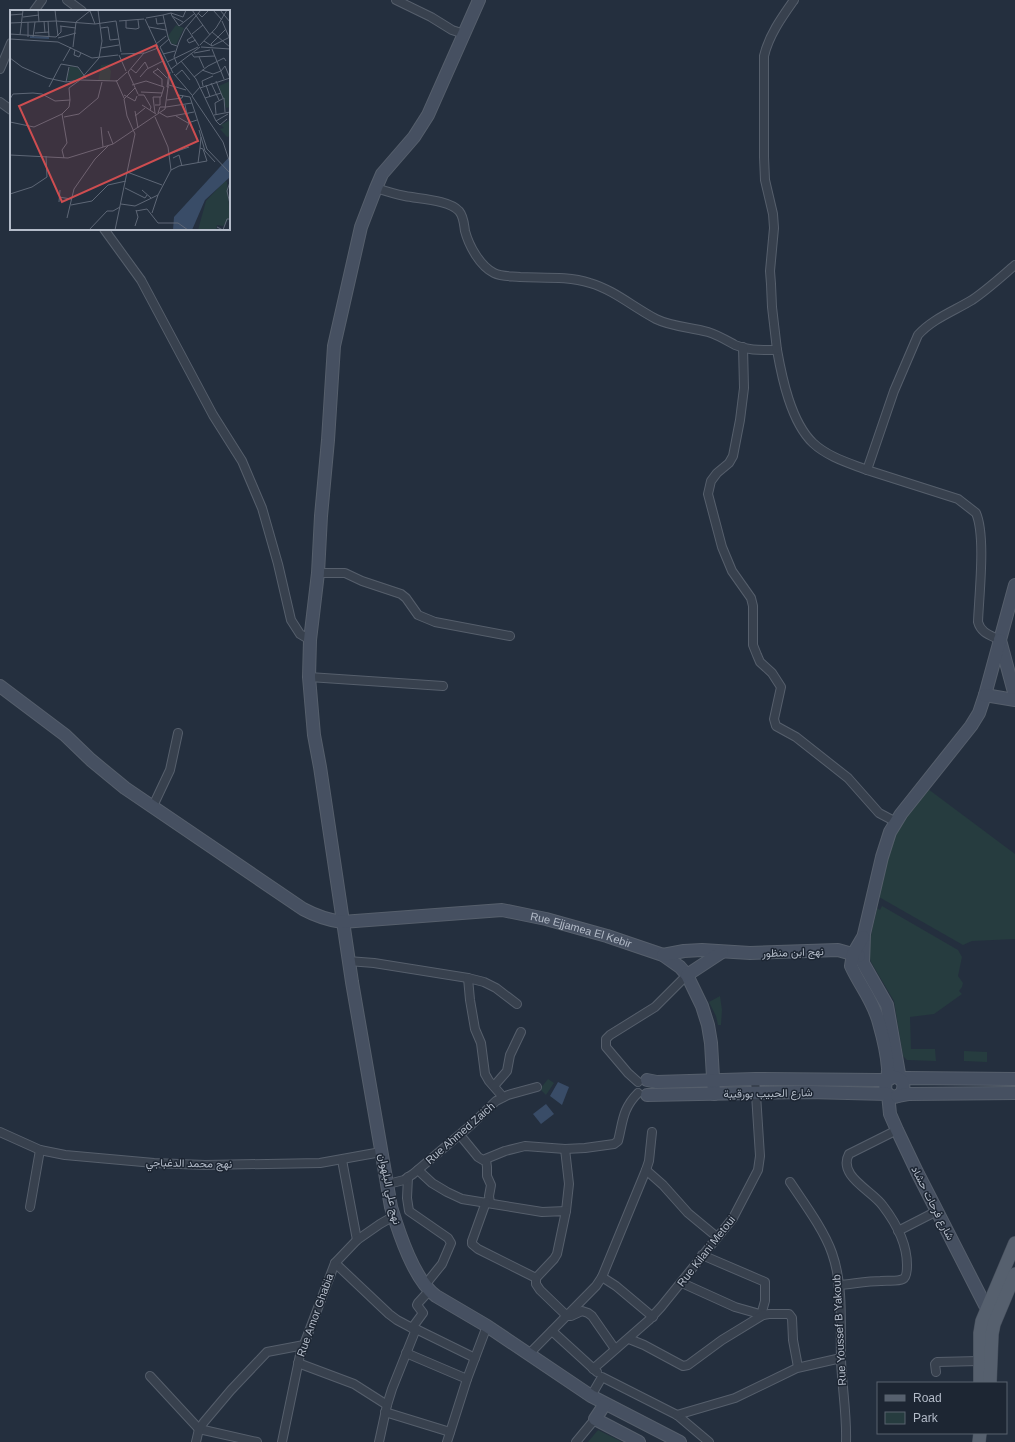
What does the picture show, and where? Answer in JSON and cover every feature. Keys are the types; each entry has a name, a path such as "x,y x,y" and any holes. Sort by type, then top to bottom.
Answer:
{"main road":[{"path":"980,1382 979,1361 982,1321 1015,1243"},
{"path":"990,1382 992,1334 994,1324 1015,1274"}],"street":[{"path":"35,10 42,0"},
{"path":"67,0 81,10"},
{"path":"396,0 431,17 452,30 464,34"},
{"name":"نهج علي البلهوان","path":"479,0 428,115 421,127 382,174 376,188 361,227 334,346 318,573 310,640 309,677 314,735 348,961 381,1152 394,1216 413,1265 427,1288 465,1314 487,1326 591,1396 680,1442"},
{"path":"794,0 774,30 764,56 765,180 773,214 774,228 770,278 772,307 780,365 792,405 800,425 807,435 814,443 827,453 867,470 958,499 976,512 980,530 979,628 1000,640 1015,696"},
{"path":"0,69 10,45"},
{"path":"0,102 10,109"},
{"path":"376,188 454,207 462,217 468,238 476,254 489,270 496,274 506,276 564,278 589,282 614,294 660,321 676,326 708,332 725,338 743,348 760,351 777,350"},
{"path":"105,230 141,280 214,415 242,461 262,508 278,564 291,620 300,634 310,640"},
{"path":"867,470 894,391 918,335 923,329 973,299 1015,265"},
{"path":"743,348 744,388 733,456 729,463 717,473 711,481 708,494 722,547 732,571 751,598 754,645 757,655 760,662 772,673 781,687 774,719 775,724 779,728 796,737 848,778 879,813 896,822"},
{"path":"318,573 345,573 362,581 401,594 406,598 413,611 418,615 435,622 510,636"},
{"path":"894,1079 886,1082 885,1089 893,1095 902,1092 904,1087 894,1079 887,1006 858,955 882,857 887,838 896,822 980,713 1015,585"},
{"path":"309,677 443,686"},
{"name":"Rue Ejjamea El Kebir","path":"1,689 65,735 90,760 125,788 303,909 325,919 342,922 502,910 546,919 607,936 663,955 680,967 687,975 702,1006 708,1025 711,1043 714,1094"},
{"path":"986,695 1015,700"},
{"path":"153,806 170,770 178,733"},
{"name":"نهج ابن منظور","path":"663,955 684,951 702,950 722,952 784,953 838,950 858,955"},
{"path":"460,1135 478,1157 486,1160 505,1151 525,1146 565,1149 614,1144 618,1141 625,1111 629,1102 652,1089 651,1084 628,1073 606,1047 606,1039 655,1007 687,975 722,952"},
{"path":"348,961 374,963 468,978 490,984 517,1004"},
{"path":"468,978 470,1000 475,1028 481,1043 485,1074 503,1097"},
{"path":"494,1086 507,1071 510,1055 520,1032"},
{"path":"940,1078 940,1093"},
{"name":"شارع الحبيب بورقيبة","path":"642,1081 940,1078 1015,1079"},
{"name":"Rue Kilani Metoui","path":"593,1369 653,1317 682,1283 702,1254 733,1218 758,1170 760,1156 755,1079"},
{"path":"979,1093 980,1079"},
{"path":"642,1081 636,1088 642,1094"},
{"name":"Rue Ahmed Zaich","path":"388,1184 398,1182 418,1170 460,1135 496,1101 503,1097 537,1087"},
{"name":"شارع الحبيب بورقيبة","path":"642,1094 808,1092 893,1095 940,1093 1015,1093"},
{"name":"شارع فرحات حشاد","path":"893,1095 890,1114 986,1309"},
{"path":"838,1285 903,1279 905,1277 907,1260 905,1248 898,1231 883,1205 872,1194 856,1182 850,1173 846,1161 849,1154 897,1130"},
{"path":"529,1354 596,1286 602,1277 646,1170 649,1161 652,1132"},
{"name":"نهج محمد الدغباجي","path":"1,1133 40,1150 65,1155 122,1161 189,1165 320,1163 381,1152"},
{"path":"565,1149 569,1184 566,1211 557,1254 536,1278 536,1284 540,1290 567,1316"},
{"path":"30,1207 40,1150"},
{"path":"342,1160 357,1240"},
{"path":"486,1160 488,1169 487,1176 490,1185 488,1203 472,1244 478,1249 536,1278"},
{"path":"418,1170 432,1183 462,1199 542,1212 566,1211"},
{"path":"646,1170 663,1185 688,1213 718,1237"},
{"path":"379,1442 386,1408 414,1329 423,1313 418,1303 442,1264 451,1243 448,1238 410,1211 407,1204 408,1177"},
{"name":"Rue Youssef B Yakoub","path":"790,1182 828,1242 832,1254 838,1285 846,1442"},
{"path":"898,1231 937,1210"},
{"name":"Rue Amor Ghabia","path":"282,1442 298,1363 334,1263 357,1240 394,1216"},
{"path":"702,1254 765,1282 765,1301 762,1315"},
{"path":"334,1263 396,1320 475,1358"},
{"path":"602,1277 616,1286 653,1317"},
{"path":"682,1283 735,1307 762,1315"},
{"path":"567,1316 571,1316 582,1311 588,1313 592,1316 615,1349"},
{"path":"629,1339 644,1345 683,1366 688,1365 722,1340 762,1315 789,1314 791,1315 798,1367"},
{"path":"447,1442 467,1379 487,1326"},
{"path":"552,1331 602,1376 677,1415 709,1442"},
{"path":"196,1442 199,1429 218,1404 267,1352 304,1345"},
{"path":"406,1353 467,1379"},
{"path":"677,1415 735,1398 798,1367 841,1358"},
{"path":"936,1372 935,1364 937,1362 979,1361"},
{"path":"298,1363 354,1384 386,1408 450,1432"},
{"path":"150,1376 199,1429 257,1442"},
{"path":"591,1396 602,1376"},
{"path":"576,1442 605,1404"},
{"path":"595,1419 639,1442"}],"green space":[{"path":"928,789 1015,854 1015,939 972,941 963,945 879,897 888,852 897,831"},
{"path":"882,906 958,950 962,957 958,976 963,983 959,991 962,994 934,1014 910,1017 911,1049 935,1049 936,1061 907,1060 903,1056 894,1001 871,962 869,949 877,908 880,910"},
{"path":"720,996 722,1010 721,1025 718,1025 716,1016 709,1002"},
{"path":"964,1051 987,1052 987,1062 964,1061"},
{"path":"548,1079 554,1083 546,1095 540,1089"},
{"path":"598,1430 622,1442 588,1442"}],"water":[{"path":"558,1082 569,1087 562,1105 550,1096"},
{"path":"546,1104 554,1114 541,1124 533,1114"}]}
